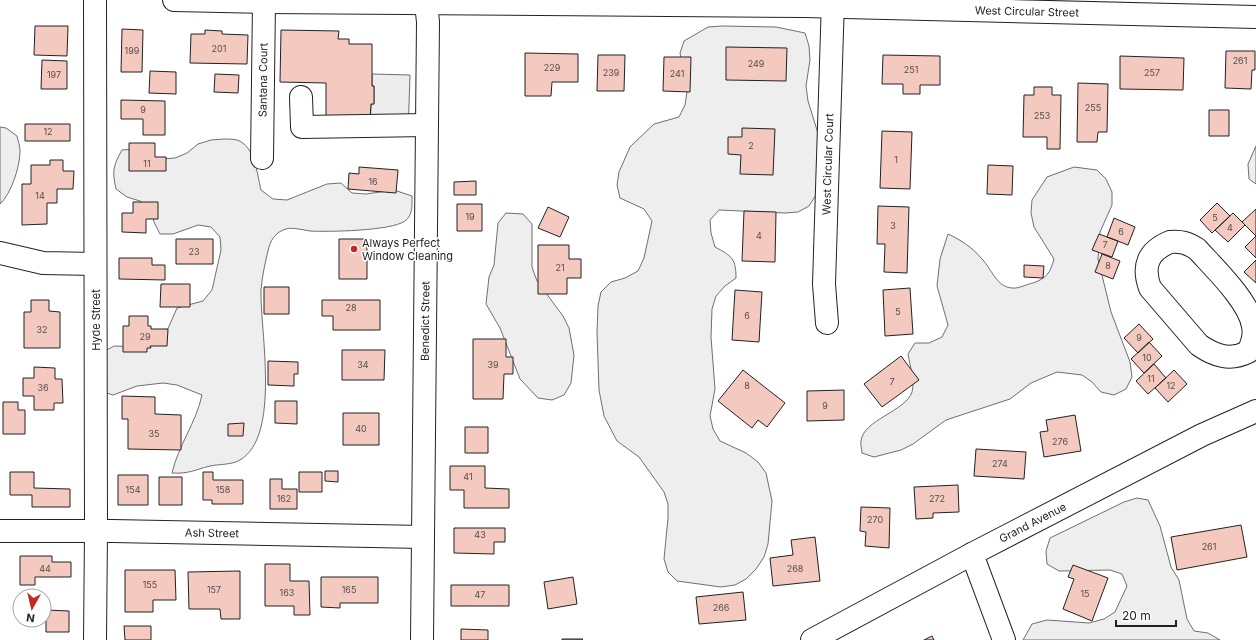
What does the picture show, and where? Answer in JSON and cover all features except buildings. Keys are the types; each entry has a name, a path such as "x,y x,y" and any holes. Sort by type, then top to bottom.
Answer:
{"street":[{"name":"Hyde Street","path":"95,0 95,640"},
{"name":"West Circular Street","path":"174,0 426,3 833,3 1256,17"},
{"name":"Santana Court","path":"262,158 264,2"},
{"name":"Benedict Street","path":"422,640 428,22 426,3"},
{"name":"West Circular Court","path":"827,323 824,284 833,3"},
{"path":"301,97 302,127 427,125"},
{"path":"1170,242 1189,244 1197,249 1244,303 1250,314 1254,326 1252,358 1228,357 1208,352 1199,345 1150,288 1146,277 1147,264 1152,253 1161,246 1170,242"},
{"path":"0,253 43,263 96,264"},
{"name":"Grand Avenue","path":"812,640 972,554 1202,435 1256,411"},
{"name":"Ash Street","path":"0,531 96,531 424,537"},
{"path":"972,554 1004,640"}],"shaded area":[{"path":"708,27 776,27 805,33 809,46 810,60 806,86 808,101 820,140 816,195 809,206 798,212 785,213 719,210 710,220 711,233 715,247 732,259 735,266 736,278 725,286 716,296 712,309 711,337 715,389 710,416 713,429 720,441 746,453 758,462 766,473 772,501 768,544 764,557 756,569 746,579 735,585 721,587 677,581 668,572 664,559 668,504 664,492 639,457 617,441 604,416 599,390 597,332 598,306 601,292 611,282 625,278 638,271 644,258 652,221 644,209 620,198 617,185 619,172 630,147 654,124 679,117 685,105 687,92 680,53 684,41"},
{"path":"372,74 410,75 408,134 370,133 371,104 374,104"},
{"path":"0,127 6,128 17,136 20,157 14,180 8,194 0,204"},
{"path":"211,140 237,140 248,148 254,161 261,190 273,199 287,200 327,184 341,183 352,193 366,194 394,190 412,196 412,210 408,219 387,227 330,231 310,231 288,228 282,230 276,235 269,247 261,285 266,381 260,429 253,447 240,460 233,463 210,466 187,472 172,473 178,453 196,415 202,395 177,385 163,383 137,386 113,395 100,391 101,353 114,346 141,347 166,333 177,308 203,301 212,290 221,250 220,237 211,227 198,225 173,234 160,234 154,222 151,209 140,201 127,197 116,189 114,169 122,150 137,149 148,156 162,159 175,158 187,153 198,144"},
{"path":"1256,146 1256,184 1249,179 1248,164"},
{"path":"1074,167 1097,170 1106,179 1112,192 1112,205 1100,232 1098,259 1111,312 1130,362 1132,377 1126,389 1114,395 1101,392 1092,382 1082,375 1057,372 1031,383 1010,399 946,420 913,444 901,450 874,457 862,453 861,442 869,427 902,405 912,392 913,378 908,354 915,343 929,343 942,337 948,325 937,286 940,259 948,234 975,251 1002,285 1017,288 1042,279 1051,268 1054,259 1034,227 1031,213 1032,200 1047,177"},
{"path":"506,213 523,214 532,224 532,267 537,281 563,316 569,328 574,355 571,383 564,395 552,400 538,398 520,379 500,328 486,304 489,277 494,265 498,223"},
{"path":"1137,498 1148,500 1160,526 1171,567 1179,580 1187,619 1194,631 1208,633 1220,640 1023,640 1032,624 1047,620 1089,623 1104,619 1115,612 1127,586 1122,574 1110,570 1059,571 1047,564 1046,551 1050,538 1124,502"}],"place":[{"name":"Always Perfect Window Cleaning","path":"354,249"}]}
